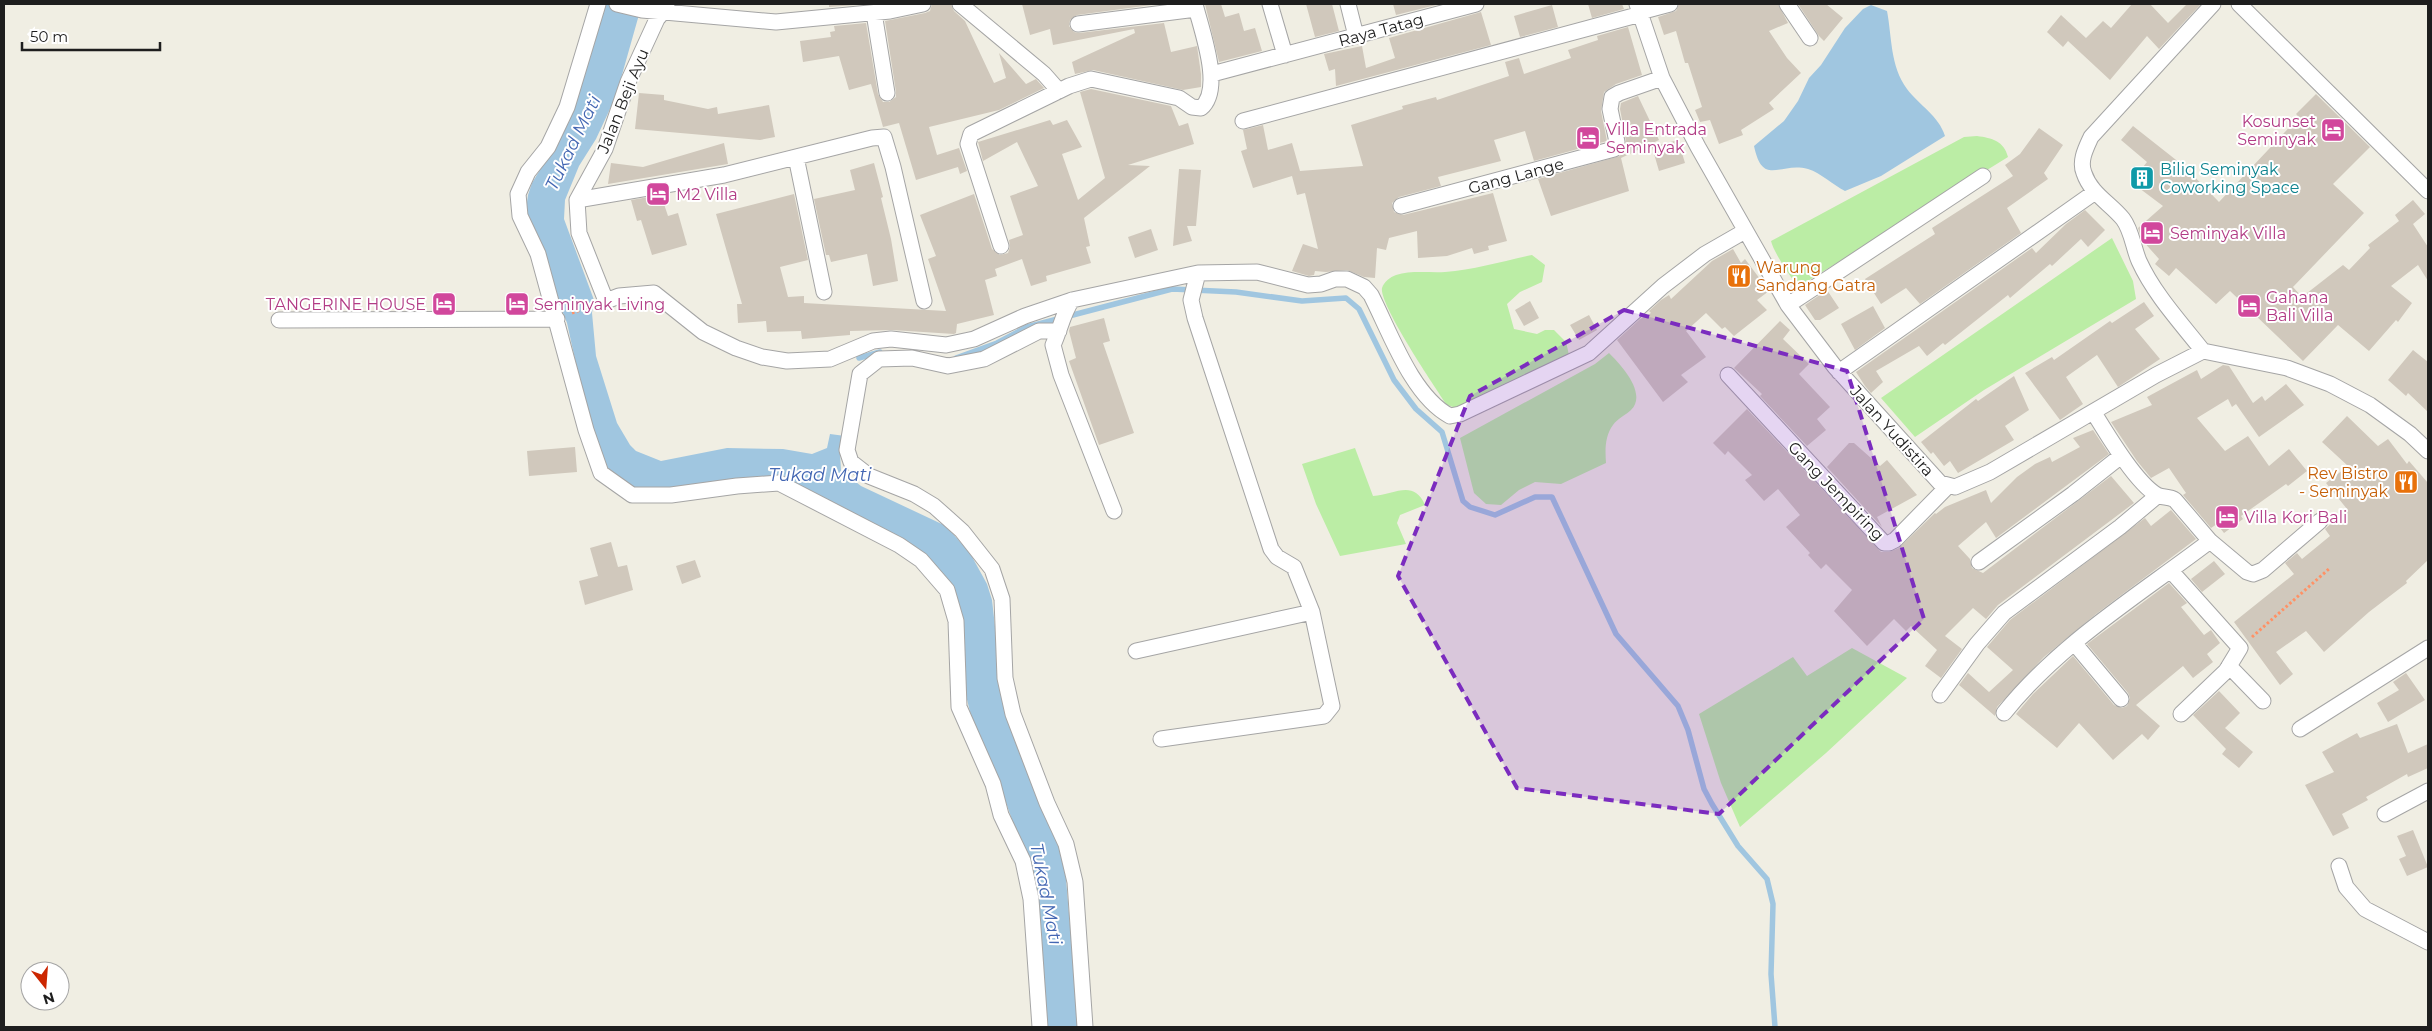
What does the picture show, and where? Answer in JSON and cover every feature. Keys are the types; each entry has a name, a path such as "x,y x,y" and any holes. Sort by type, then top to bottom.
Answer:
{"street":[{"path":"598,4 567,107 548,147 528,172 518,194 520,216 564,316 586,430 601,473 632,494 671,495 737,486 779,483 899,545 921,560 947,590 956,621 959,707 993,784 1001,815 1023,861 1031,899 1040,1027"},
{"path":"617,4 776,22 874,13 923,4"},
{"path":"960,4 1044,74 1059,91"},
{"path":"1270,4 1284,55"},
{"path":"1348,4 1356,36"},
{"name":"Raya Tatag","path":"1212,74 1356,36 1431,10 1476,4"},
{"path":"1243,121 1639,10 1670,4"},
{"path":"1786,4 1810,38"},
{"path":"2213,4 2092,137 2083,156 2082,168 2095,192 2123,219 2146,274 2174,315 2204,351 2287,368 2330,384 2370,405 2410,434 2428,451"},
{"path":"2239,4 2428,191"},
{"path":"1002,246 968,139 979,128 1018,113 1080,81 1091,79 1179,98 1197,109 1206,104 1212,74 1195,6 1078,24"},
{"name":"Jalan Beji Ayu","path":"577,200 605,148 655,8"},
{"name":"Jalan Yudistira","path":"1639,10 1662,78 1745,231 1788,305 1840,372 1940,483 1955,487 1964,485 2094,413 2156,375 2204,351"},
{"path":"874,13 887,93"},
{"name":"Gang Lange","path":"1401,206 1614,149 1617,142 1610,109 1612,97 1662,78"},
{"path":"924,301 893,167 884,137 872,138 724,175 577,200 580,233 606,301 619,296 654,293 704,332 736,348 762,356 787,361 830,359 873,341 891,339 946,345 974,339 1025,316 1065,316"},
{"path":"796,157 824,292"},
{"path":"1788,305 1983,176"},
{"path":"1840,372 2095,192"},
{"path":"1085,1027 1075,882 1066,844 1047,803 1013,714 1005,678 1002,599 992,569 962,531 934,506 914,494 868,476 851,462 847,450 860,374 879,359 912,358 948,366 984,359 1065,316 1196,278 1257,272 1308,284 1321,284 1334,279 1347,279 1358,282 1371,295 1422,392 1441,411 1450,416 1460,414 1589,353 1663,286 1705,254 1745,231"},
{"path":"1161,739 1324,716 1332,706 1312,612 1294,568 1277,557 1271,550 1191,300 1196,278"},
{"path":"279,320 564,316"},
{"path":"1065,316 1053,345 1061,375 1114,511"},
{"name":"Gang Jempiring","path":"1728,375 1884,543 1895,540 1948,486"},
{"path":"2094,413 2121,456 2158,496 2170,497 2175,500 2210,541 2248,572 2253,574 2263,570 2320,521"},
{"path":"1979,562 2073,494 2121,456"},
{"path":"1940,695 1977,644 2004,614 2158,496"},
{"path":"2004,713 2027,684 2120,607 2210,541"},
{"path":"2171,571 2240,648 2229,666 2180,714"},
{"path":"1136,651 1312,612"},
{"path":"2075,644 2121,699"},
{"path":"2300,729 2428,648"},
{"path":"2229,666 2263,701"},
{"path":"2385,814 2428,791"},
{"path":"2338,866 2346,887 2365,909 2428,942"}],"path":[{"path":"564,316 599,303"},
{"path":"2240,648 2330,568"}],"highlighted area":[{"path":"1624,310 1847,371 1924,619 1719,814 1517,788 1398,576 1470,396"}],"green space":[{"path":"1977,136 1997,141 2004,147 2008,157 1798,287 1779,258 1771,241 1964,137"},
{"path":"2112,238 2133,281 2136,299 1984,390 1915,437 1881,398"},
{"path":"1532,255 1545,265 1542,282 1520,292 1507,304 1514,329 1537,334 1545,330 1554,330 1566,342 1569,355 1517,382 1456,408 1447,405 1398,327 1383,297 1383,286 1392,277 1402,273 1456,271"},
{"path":"1609,353 1625,371 1634,387 1636,395 1635,403 1631,410 1610,429 1607,438 1606,463 1561,484 1535,482 1519,490 1501,505 1486,504 1474,493 1460,438 1595,364"},
{"path":"1355,448 1373,496 1410,490 1421,497 1425,505 1400,515 1397,523 1406,544 1340,556 1316,504 1302,464"},
{"path":"1852,648 1907,678 1826,753 1740,827 1721,783 1699,714 1793,657 1807,676"}],"water":[{"name":"Tukad Mati","path":"606,4 642,4 616,96 596,139 579,166 565,200 564,219 594,300 592,313 596,356 617,423 630,445 636,451 661,461 727,448 783,449 812,454 827,448 830,434 845,436 844,453 840,454 841,470 861,486 946,526 970,553 987,584 992,600 998,653 1065,868 1079,1027 1046,1027 1026,859 1004,797 971,716 963,683 948,582 789,485 631,492 609,478 593,441 567,323 534,238 526,209 532,183 569,122"},
{"path":"1871,5 1887,11 1892,51 1901,80 1912,95 1938,122 1945,136 1881,176 1845,191 1818,173 1808,169 1798,167 1768,170 1762,166 1754,146 1784,121 1798,101 1809,78 1821,65 1845,28 1863,9"}],"building":[{"path":"829,4 868,4 829,7"},
{"path":"932,4 951,4 954,11 965,21 994,83 1006,78 999,53 1026,84 1036,79 1044,88 999,110 929,127 937,155 959,148 967,171 960,174 958,167 916,180 899,123 883,127 871,84 849,90 839,56 803,62 800,41 831,37 830,32 835,31 834,26 866,23 878,94 883,102 889,102 896,97 896,92 885,21 925,13 930,11"},
{"path":"1022,4 1159,4 1077,15 1070,20 1069,26 1074,32 1079,33 1164,23 1171,52 1197,46 1201,87 1183,90 1093,70 1075,74 1072,62 1135,33 1134,29 1053,45 1050,29 1030,35"},
{"path":"1205,4 1221,4 1225,17 1239,13 1244,31 1255,28 1262,51 1219,62"},
{"path":"1306,4 1332,4 1339,31 1315,37"},
{"path":"1393,4 1440,4 1396,15"},
{"path":"1588,4 1622,4 1624,9 1592,18"},
{"path":"1679,4 1778,4 1788,23 1769,31 1787,58 1801,73 1769,103 1774,109 1741,130 1743,135 1719,144 1710,120 1700,122 1695,110 1702,107 1688,63 1685,63 1676,31 1664,35 1658,17 1676,11"},
{"path":"1798,4 1826,4 1843,18 1824,41"},
{"path":"2132,4 2150,4 2168,23 2187,4 2201,4 2159,49 2147,36 2110,80 2068,41 2063,47 2047,32 2061,15 2086,38 2103,21 2111,28"},
{"path":"1552,5 1558,27 1520,37 1514,16"},
{"path":"1481,12 1491,45 1336,86 1335,69 1329,71 1324,54 1362,46 1366,68 1395,58 1389,38"},
{"path":"1628,27 1642,75 1616,84 1604,92 1601,111 1607,141 1534,161 1525,131 1494,140 1501,161 1438,177 1441,186 1399,197 1392,203 1394,212 1403,215 1493,193 1507,241 1488,246 1489,250 1474,254 1472,248 1447,256 1418,258 1417,231 1389,238 1386,250 1377,248 1375,278 1364,277 1347,270 1315,271 1314,275 1309,276 1292,271 1303,244 1318,249 1305,193 1297,195 1292,176 1253,188 1241,151 1247,149 1243,130 1263,125 1268,150 1292,143 1300,171 1363,166 1351,125 1403,109 1402,106 1436,97 1437,100 1509,76 1505,62 1519,58 1524,74 1571,58 1568,50 1598,40 1597,36"},
{"path":"1091,89 1171,106 1179,126 1188,123 1194,144 1128,165 1150,166 1084,218 1090,246 1086,247 1091,263 1046,276 1047,281 1031,286 1022,259 995,269 997,276 985,280 994,315 957,324 956,333 954,334 892,330 850,331 850,335 802,339 801,331 767,332 766,321 738,323 737,304 742,304 716,214 794,194 808,260 780,267 788,297 804,296 804,303 946,311 928,259 936,256 920,215 974,194 992,249 1000,255 1008,253 1010,247 1009,240 1023,235 1010,196 1038,186 1017,142 983,161 978,142 1050,120 1053,125 1067,120 1082,147 1062,154 1078,200 1105,178 1080,92"},
{"path":"639,93 664,95 664,100 708,109 717,107 718,114 769,105 775,137 760,140 635,129"},
{"path":"2316,94 2370,147 2333,184 2364,213 2293,287 2302,297 2343,265 2349,270 2370,248 2368,245 2399,221 2395,215 2413,200 2425,214 2413,224 2428,247 2428,281 2418,265 2391,286 2412,303 2398,322 2396,320 2369,351 2338,325 2303,361 2230,291 2216,304 2176,268 2169,276 2155,264 2159,259 2142,240 2138,228 2163,206 2131,182 2147,162 2121,140 2133,126 2185,167 2219,202 2299,117 2296,114"},
{"path":"1638,96 1659,140 1621,158 1629,191 1551,216 1538,179 1620,156 1626,141 1620,109 1621,103"},
{"path":"2039,128 2063,145 2044,173 2048,179 2007,208 2021,233 1920,304 1906,288 1881,304 1865,279 1935,234 1932,228 2013,176 2005,165 2020,154"},
{"path":"1678,140 1685,163 1659,171 1652,147"},
{"path":"724,143 728,164 608,184 611,163 643,167"},
{"path":"874,163 883,197 881,198 891,239 898,281 873,286 867,254 831,262 829,255 826,255 814,199 855,190 850,170"},
{"path":"1179,169 1201,170 1196,226 1187,226 1192,241 1173,246"},
{"path":"661,195 668,216 678,213 687,245 652,255 641,220 637,221 631,200"},
{"path":"2085,210 2105,230 2088,247 2081,239 2052,266 2050,264 2010,298 2008,295 1945,345 1943,343 1927,356 1919,346 1876,371 1883,382 1871,393 1865,386 1856,372 2032,248 2036,253 2066,224"},
{"path":"1151,229 1158,250 1135,258 1128,237"},
{"path":"1733,249 1741,263 1745,259 1769,291 1757,300 1767,310 1734,336 1725,327 1722,329 1706,313 1686,331 1706,357 1681,375 1688,382 1663,402 1617,340 1640,319 1651,313 1649,311 1661,300 1669,295 1671,299 1712,261"},
{"path":"1827,290 1839,308 1820,320 1815,320 1805,305"},
{"path":"1530,301 1539,318 1524,326 1515,310"},
{"path":"2144,302 2154,316 2135,329 2160,359 2118,387 2097,355 2066,377 2083,404 2060,420 2025,373 2052,357 2054,360 2110,321 2112,323"},
{"path":"1873,306 1885,328 1855,350 1841,324"},
{"path":"1589,315 1597,330 1579,340 1570,325"},
{"path":"1104,318 1110,341 1103,343 1134,433 1099,445 1069,361 1076,358 1069,331 1070,327"},
{"path":"1780,321 1790,330 1783,339 1809,364 1799,374 1830,407 1817,419 1826,430 1807,446 1760,396 1762,394 1734,368"},
{"path":"2413,350 2428,362 2428,412 2408,393 2406,396 2388,380"},
{"path":"2223,365 2229,366 2253,403 2262,396 2265,401 2286,384 2304,405 2259,437 2236,404 2232,407 2228,399 2197,418 2225,451 2248,436 2269,466 2289,449 2307,471 2288,486 2286,484 2241,516 2243,519 2224,533 2217,524 2211,528 2183,495 2186,493 2169,468 2151,478 2137,461 2111,422 2152,405 2147,397 2197,370 2201,379"},
{"path":"2014,376 2029,410 2005,426 2014,440 1958,473 1950,461 1944,466 1933,452 1931,454 1921,442 1976,399 1978,401"},
{"path":"1747,409 1881,552 1889,552 1899,548 1935,513 1945,507 1986,490 1991,503 2017,477 2035,464 2050,457 2052,462 2080,447 2073,438 2093,430 2109,454 1996,538 1986,522 1958,546 1970,559 1972,568 1983,573 2111,476 2134,503 1998,605 1986,619 1973,608 1945,636 1962,649 1941,678 1925,666 1937,650 1911,626 1906,631 1894,619 1867,646 1834,611 1852,590 1826,564 1821,569 1808,555 1810,553 1786,527 1800,515 1778,489 1764,501 1745,480 1752,475 1728,451 1725,455 1713,443"},
{"path":"2347,416 2378,446 2388,439 2407,464 2409,461 2428,483 2428,560 2406,581 2407,583 2369,612 2324,652 2306,631 2276,652 2293,674 2280,685 2234,622 2294,574 2285,563 2297,553 2302,559 2330,536 2325,529 2347,509 2326,483 2348,466 2322,442"},
{"path":"1849,443 1854,443 1880,466 1887,460 1917,495 1877,517 1882,527 1827,467"},
{"path":"575,447 577,472 529,476 527,451"},
{"path":"2171,510 2196,539 2096,614 2044,657 1997,707 1995,716 1959,685 1968,673 1989,692 2013,670 1987,647 2010,620 2145,518 2151,526"},
{"path":"611,542 618,567 627,565 633,590 585,605 579,581 598,576 590,548"},
{"path":"695,560 701,577 682,584 676,566"},
{"path":"2214,561 2225,574 2202,592 2191,579"},
{"path":"2169,583 2187,603 2181,607 2204,635 2211,630 2220,643 2207,654 2213,662 2193,678 2183,666 2136,705 2160,726 2148,740 2142,734 2113,760 2079,723 2057,748 2016,714 2033,694 2073,656 2114,705 2122,708 2127,706 2130,698 2128,693 2087,644"},
{"path":"2406,673 2425,700 2388,722 2377,703 2399,690 2393,682"},
{"path":"2219,691 2240,713 2225,728 2253,752 2239,768 2222,754 2226,749 2193,715"},
{"path":"2397,724 2408,753 2428,744 2428,768 2408,777 2407,774 2366,797 2368,800 2342,814 2349,828 2333,836 2305,785 2334,772 2322,752 2357,733 2360,738"},
{"path":"2413,830 2428,867 2407,876 2399,859 2406,856 2397,836"}],"waterway":[{"path":"956,358 997,343 1027,327 1172,289 1236,292 1302,301 1346,298 1359,309 1394,380 1416,409 1442,432 1463,501 1470,507 1495,515 1535,497 1552,497 1616,634 1678,706 1688,730 1704,789 1738,846 1767,879 1773,904 1771,974 1775,1027"},
{"path":"859,358 880,352"}],"place":[{"name":"Kosunset Seminyak","path":"2333,130"},
{"name":"Villa Entrada Seminyak","path":"1588,138"},
{"name":"Biliq Seminyak Coworking Space","path":"2142,178"},
{"name":"M2 Villa","path":"658,194"},
{"name":"Seminyak Villa","path":"2152,233"},
{"name":"Warung Sandang Gatra","path":"1739,276"},
{"name":"TANGERINE HOUSE","path":"444,304"},
{"name":"Seminyak Living","path":"517,304"},
{"name":"Gahana Bali Villa","path":"2249,306"},
{"name":"Rev Bistro - Seminyak","path":"2406,482"},
{"name":"Villa Kori Bali","path":"2227,517"}]}
